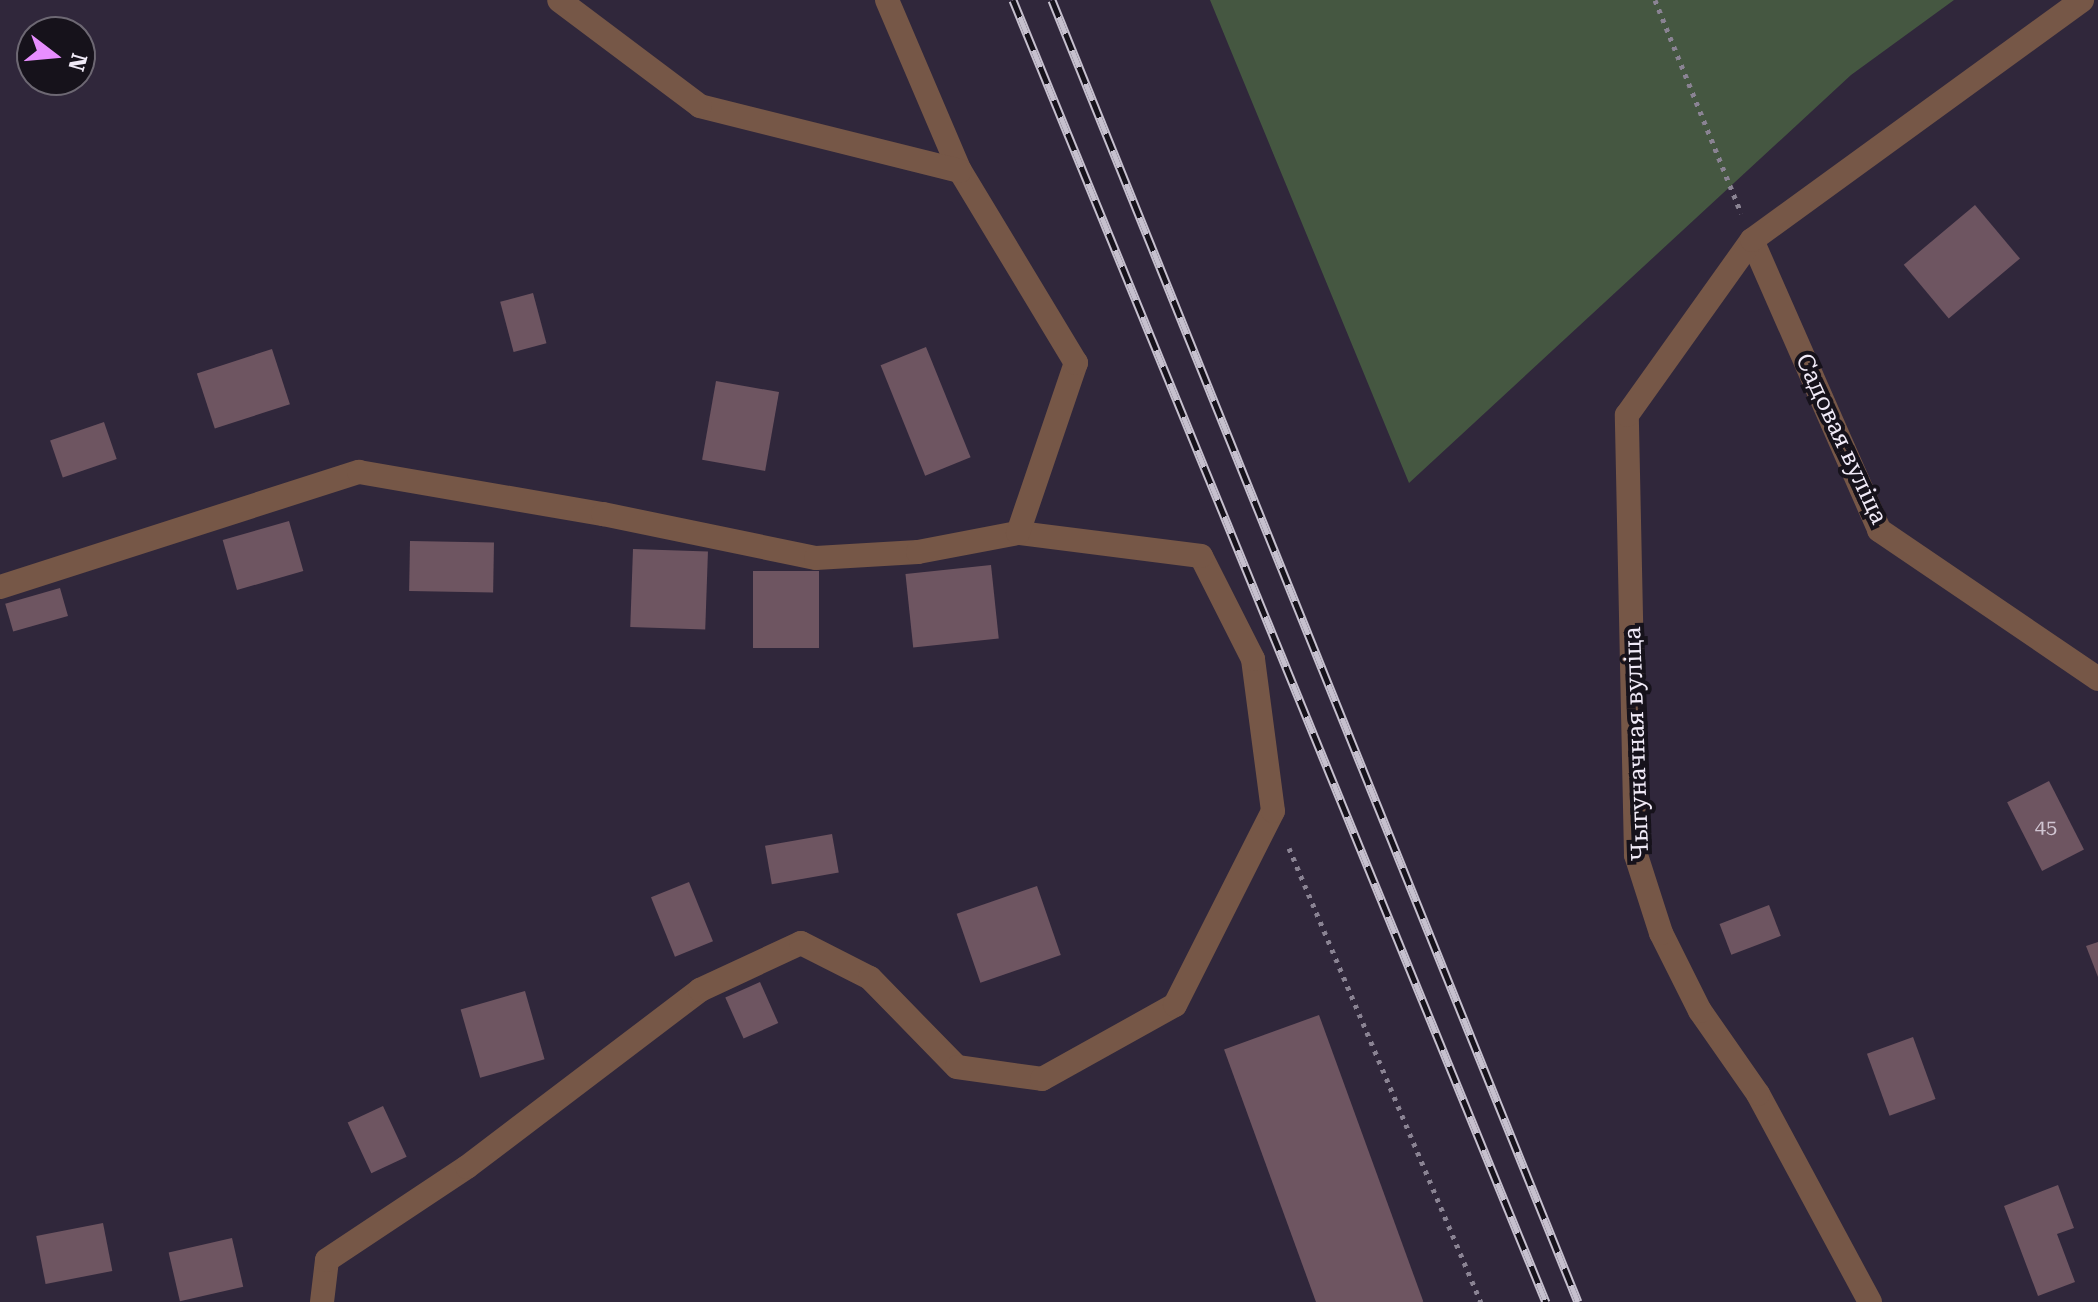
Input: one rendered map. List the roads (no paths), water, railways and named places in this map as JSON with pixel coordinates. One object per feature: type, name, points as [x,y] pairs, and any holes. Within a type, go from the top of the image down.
[{"type":"street","points":[[559,0],[700,106],[960,171]]},
{"type":"street","points":[[887,0],[960,171],[1076,363],[1018,533]]},
{"type":"street","points":[[1752,240],[2082,0]]},
{"type":"street","name":"Чыгуначная вуліца","points":[[1752,240],[1627,415],[1636,855],[1661,933],[1700,1011],[1758,1094],[1870,1302]]},
{"type":"street","name":"Садовая вуліца","points":[[1752,240],[1879,530],[2098,679]]},
{"type":"street","points":[[0,587],[359,472],[603,514],[816,558],[918,552],[1018,533],[1201,556],[1253,659],[1273,811],[1175,1005],[1042,1079],[957,1067],[870,978],[801,943],[700,990],[467,1167],[327,1260],[322,1302]]},
{"type":"railway","points":[[1013,0],[1546,1302]]},
{"type":"railway","points":[[1052,0],[1578,1302]]}]
